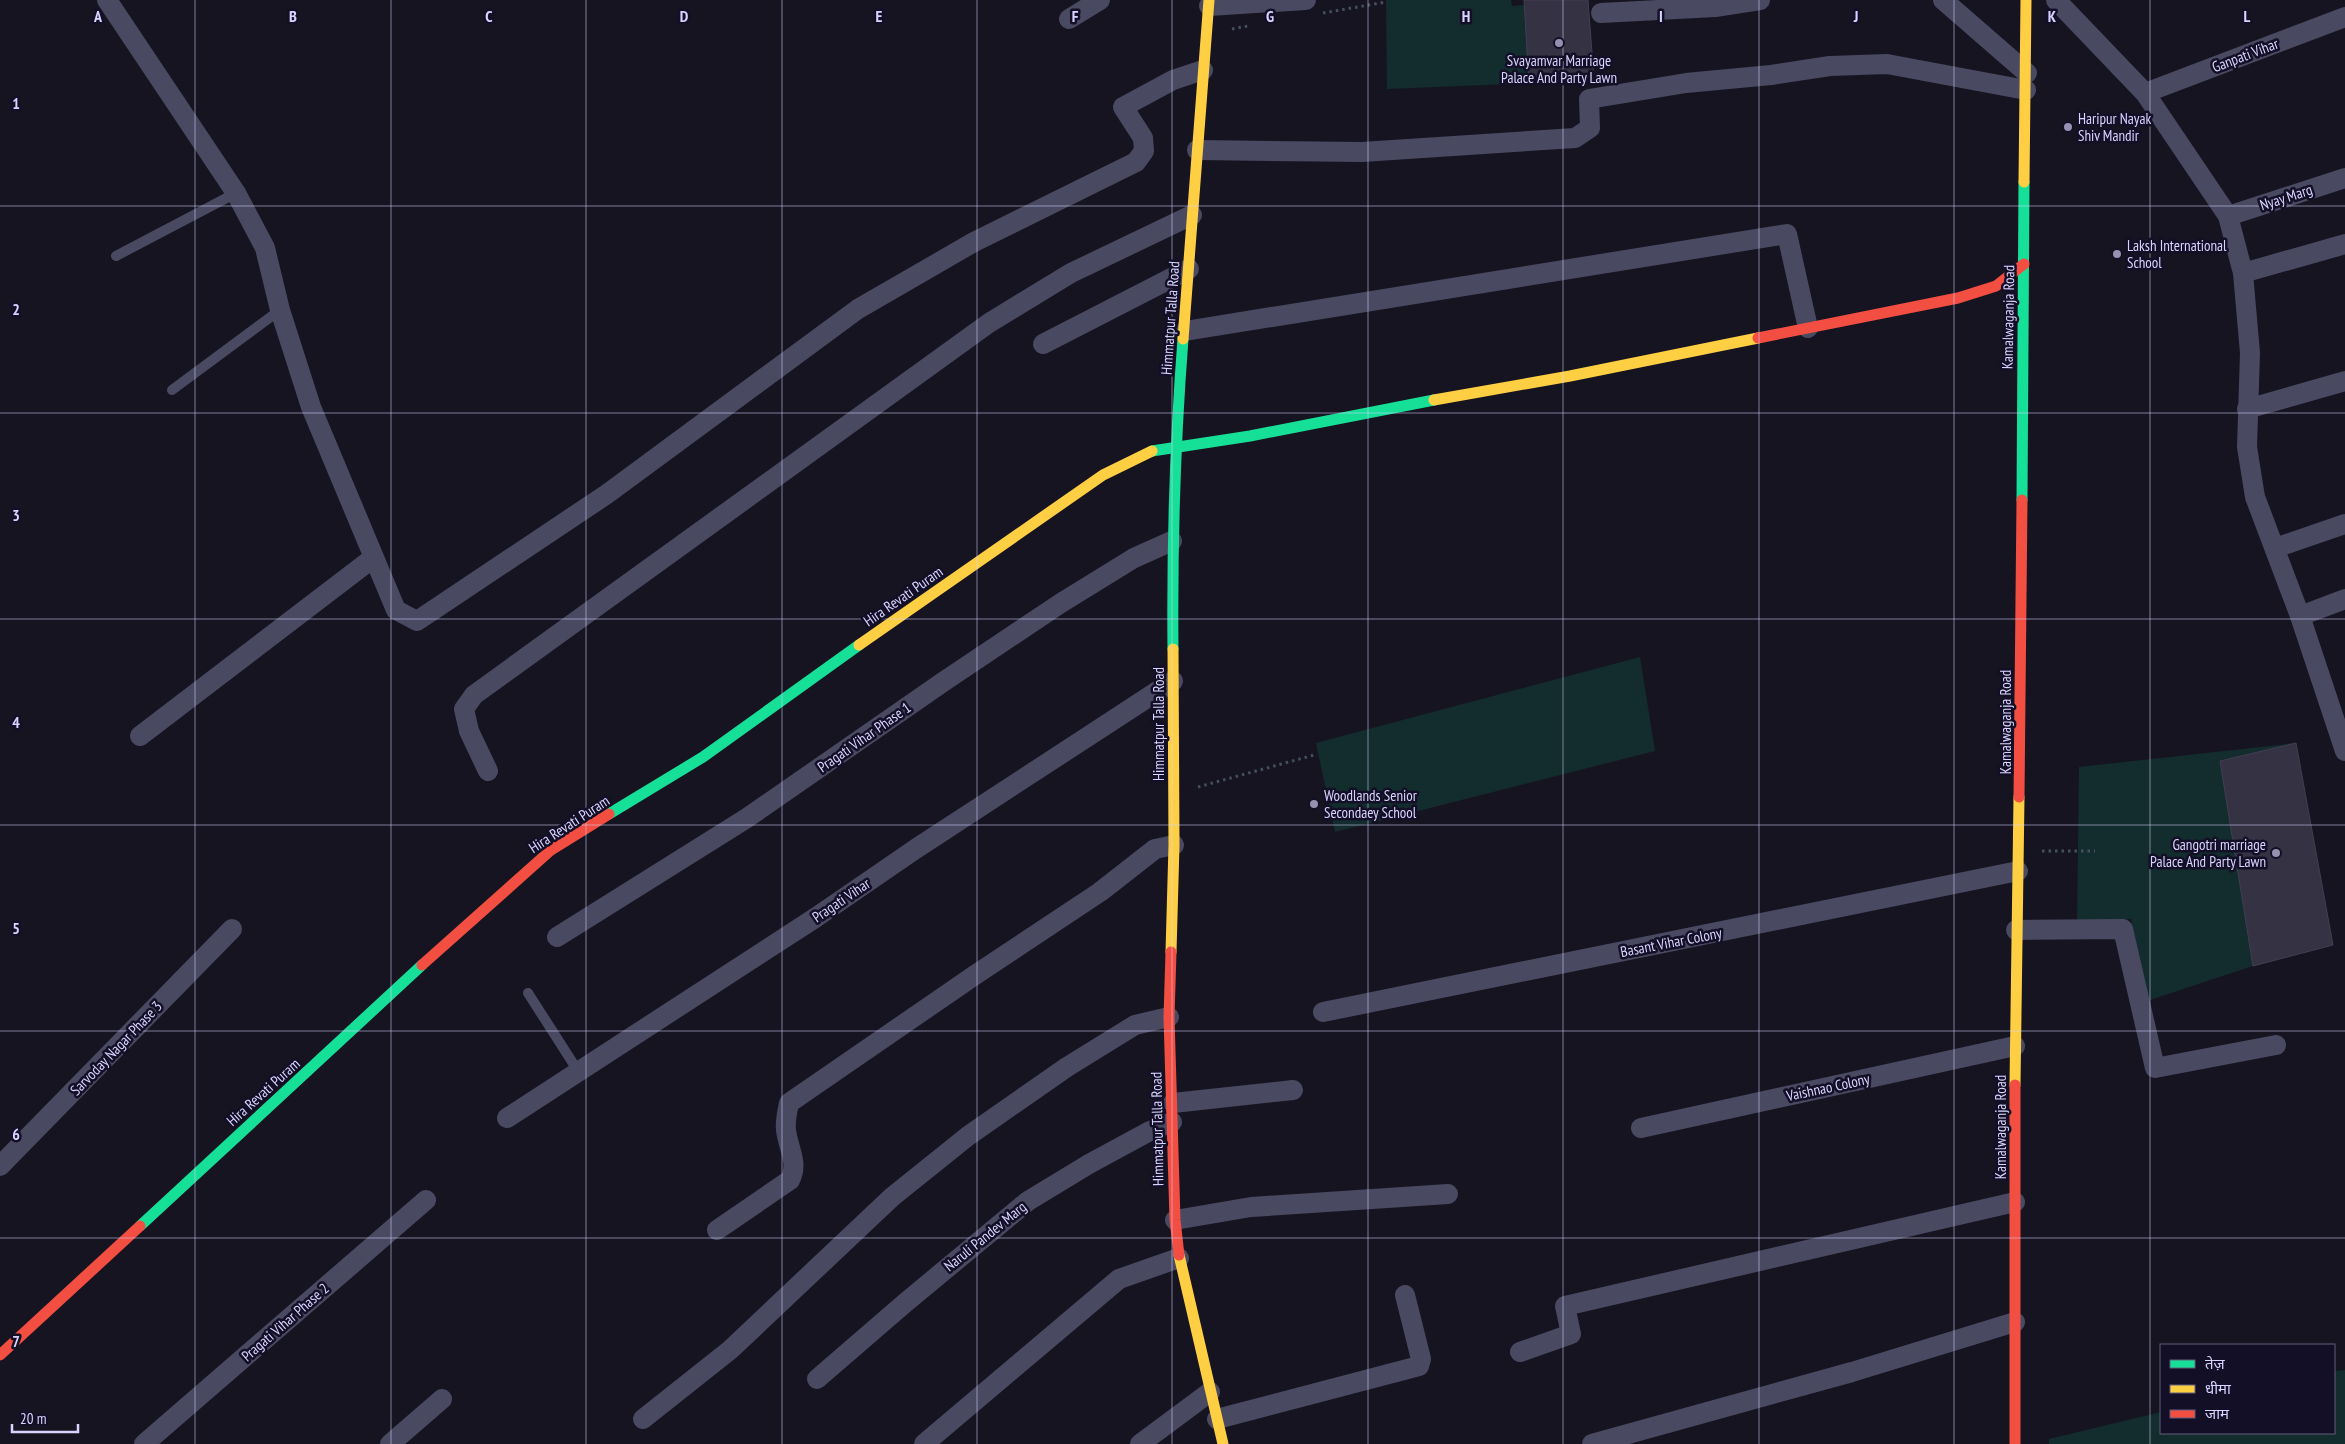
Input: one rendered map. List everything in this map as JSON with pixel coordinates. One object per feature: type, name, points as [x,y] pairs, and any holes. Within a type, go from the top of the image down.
[{"type":"street","points":[[107,0],[236,193],[265,248],[280,310],[311,407],[396,610],[417,621],[607,494],[858,309],[974,242],[1136,162],[1144,150],[1142,138],[1123,107],[1172,80],[1203,70]]},
{"type":"street","points":[[1069,19],[1100,0]]},
{"type":"street","points":[[1209,3],[1306,0]]},
{"type":"street","points":[[1601,13],[1664,5],[1715,7],[1760,0]]},
{"type":"street","points":[[1943,0],[2026,81]]},
{"type":"street","name":"Kamalwaganja Road","points":[[2015,1444],[2015,1046],[2019,851],[2026,0]]},
{"type":"street","points":[[2056,0],[2144,93],[2228,216],[2243,273],[2250,353],[2246,447],[2255,497],[2339,716],[2345,751]]},
{"type":"street","name":"Himmatpur Talla Road","points":[[1209,3],[1175,447],[1172,541],[1174,844],[1169,1018],[1173,1113],[1174,1220],[1179,1258],[1223,1444]]},
{"type":"street","name":"Ganpati Vihar","points":[[2144,93],[2345,17]]},
{"type":"street","points":[[1197,150],[1362,152],[1575,138],[1590,128],[1589,99],[1686,83],[1771,75],[1830,66],[1887,64],[2026,81]]},
{"type":"street","name":"Nyay Marg","points":[[2228,216],[2345,178]]},
{"type":"street","points":[[488,771],[469,731],[464,709],[474,695],[990,323],[1071,273],[1192,215]]},
{"type":"street","points":[[1185,331],[1787,234],[1808,328]]},
{"type":"street","points":[[2243,273],[2345,244]]},
{"type":"street","name":"Hira Revati Puram","points":[[1,1353],[502,892],[551,850],[703,757],[910,608],[1103,475],[1150,451],[1250,436],[1570,376],[1958,298],[1996,286],[2024,264]]},
{"type":"street","points":[[1043,344],[1189,268]]},
{"type":"street","points":[[2247,409],[2345,381]]},
{"type":"street","points":[[2275,548],[2345,524]]},
{"type":"street","name":"Pragati Vihar Phase 1","points":[[557,937],[747,818],[1061,603],[1134,558],[1172,541]]},
{"type":"street","points":[[140,736],[373,558]]},
{"type":"street","points":[[2300,616],[2345,599]]},
{"type":"street","name":"Pragati Vihar","points":[[507,1118],[815,918],[917,848],[1173,681]]},
{"type":"street","points":[[718,1230],[790,1180],[795,1167],[786,1133],[785,1119],[789,1103],[1100,892],[1155,849],[1174,844]]},
{"type":"street","name":"Basant Vihar Colony","points":[[1323,1012],[2018,871]]},
{"type":"street","name":"Sarvoday Nagar Phase 3","points":[[0,1166],[232,929]]},
{"type":"street","points":[[2016,930],[2122,929],[2155,1068],[2276,1045]]},
{"type":"street","points":[[642,1420],[730,1350],[892,1197],[968,1136],[1067,1066],[1135,1025],[1169,1018]]},
{"type":"street","name":"Vaishnao Colony","points":[[1641,1128],[2015,1046]]},
{"type":"street","name":"Naruli Pandev Marg","points":[[817,1379],[904,1302],[1028,1201],[1148,1132],[1173,1113],[1292,1090]]},
{"type":"street","points":[[1174,1220],[1251,1207],[1448,1194]]},
{"type":"street","name":"Pragati Vihar Phase 2","points":[[144,1444],[426,1200]]},
{"type":"street","points":[[1520,1352],[1571,1334],[1565,1306],[2015,1202]]},
{"type":"street","points":[[924,1444],[1119,1279],[1179,1258]]},
{"type":"street","points":[[1217,1419],[1418,1366],[1421,1359],[1406,1295]]},
{"type":"street","points":[[1592,1444],[1852,1372],[2015,1322]]},
{"type":"street","points":[[1140,1444],[1210,1392]]},
{"type":"street","points":[[390,1444],[442,1399]]},
{"type":"lane","points":[[116,256],[236,193]]},
{"type":"lane","points":[[172,390],[280,310]]},
{"type":"lane","points":[[528,993],[578,1071]]},
{"type":"path","points":[[1173,793],[1314,755]]},
{"type":"path","points":[[2019,851],[2095,851]]},
{"type":"green space","points":[[1386,0],[1511,0],[1512,6],[1525,5],[1529,83],[1387,89]]},
{"type":"green space","points":[[1640,657],[1655,751],[1335,832],[1316,743]]},
{"type":"green space","points":[[2296,743],[2220,761],[2253,966],[2147,1001],[2131,919],[2077,921],[2079,767]]},
{"type":"green space","points":[[2345,1370],[2345,1444],[2049,1444],[2049,1439],[2160,1412],[2160,1434],[2335,1434],[2335,1371]]},
{"type":"building","name":"Svayamvar Marriage Palace And Party Lawn","points":[[1524,0],[1588,0],[1594,79],[1529,83]]},
{"type":"building","name":"Gangotri marriage Palace And Party Lawn","points":[[2296,743],[2333,945],[2253,966],[2220,761]]},
{"type":"traffic: fast","points":[[2022,500],[2024,182]]},
{"type":"traffic: fast","points":[[1173,649],[1175,494],[1183,339]]},
{"type":"traffic: fast","points":[[1152,451],[1250,436],[1434,400]]},
{"type":"traffic: fast","points":[[609,814],[703,757],[859,645]]},
{"type":"traffic: fast","points":[[140,1226],[422,965]]},
{"type":"traffic: slow","points":[[1183,339],[1209,0]]},
{"type":"traffic: slow","points":[[2024,182],[2026,0]]},
{"type":"traffic: slow","points":[[1434,400],[1570,376],[1758,338]]},
{"type":"traffic: slow","points":[[859,645],[1103,475],[1152,451]]},
{"type":"traffic: slow","points":[[1171,952],[1174,845],[1173,649]]},
{"type":"traffic: slow","points":[[2015,1085],[2019,797]]},
{"type":"traffic: slow","points":[[1179,1255],[1223,1444]]},
{"type":"traffic: jam","points":[[1758,338],[1958,298],[1996,286],[2024,264]]},
{"type":"traffic: jam","points":[[2019,797],[2022,500]]},
{"type":"traffic: jam","points":[[422,965],[551,850],[609,814]]},
{"type":"traffic: jam","points":[[1171,952],[1169,1017],[1175,1220],[1179,1255]]},
{"type":"traffic: jam","points":[[2015,1085],[2015,1444]]},
{"type":"traffic: jam","points":[[0,1355],[140,1226]]},
{"type":"place","name":"Svayamvar Marriage Palace And Party Lawn","points":[[1559,43]]},
{"type":"place","name":"Haripur Nayak Shiv Mandir","points":[[2068,127]]},
{"type":"place","name":"Laksh International School","points":[[2117,254]]},
{"type":"place","name":"Woodlands Senior Secondaey School","points":[[1314,804]]},
{"type":"place","name":"Gangotri marriage Palace And Party Lawn","points":[[2276,853]]}]
